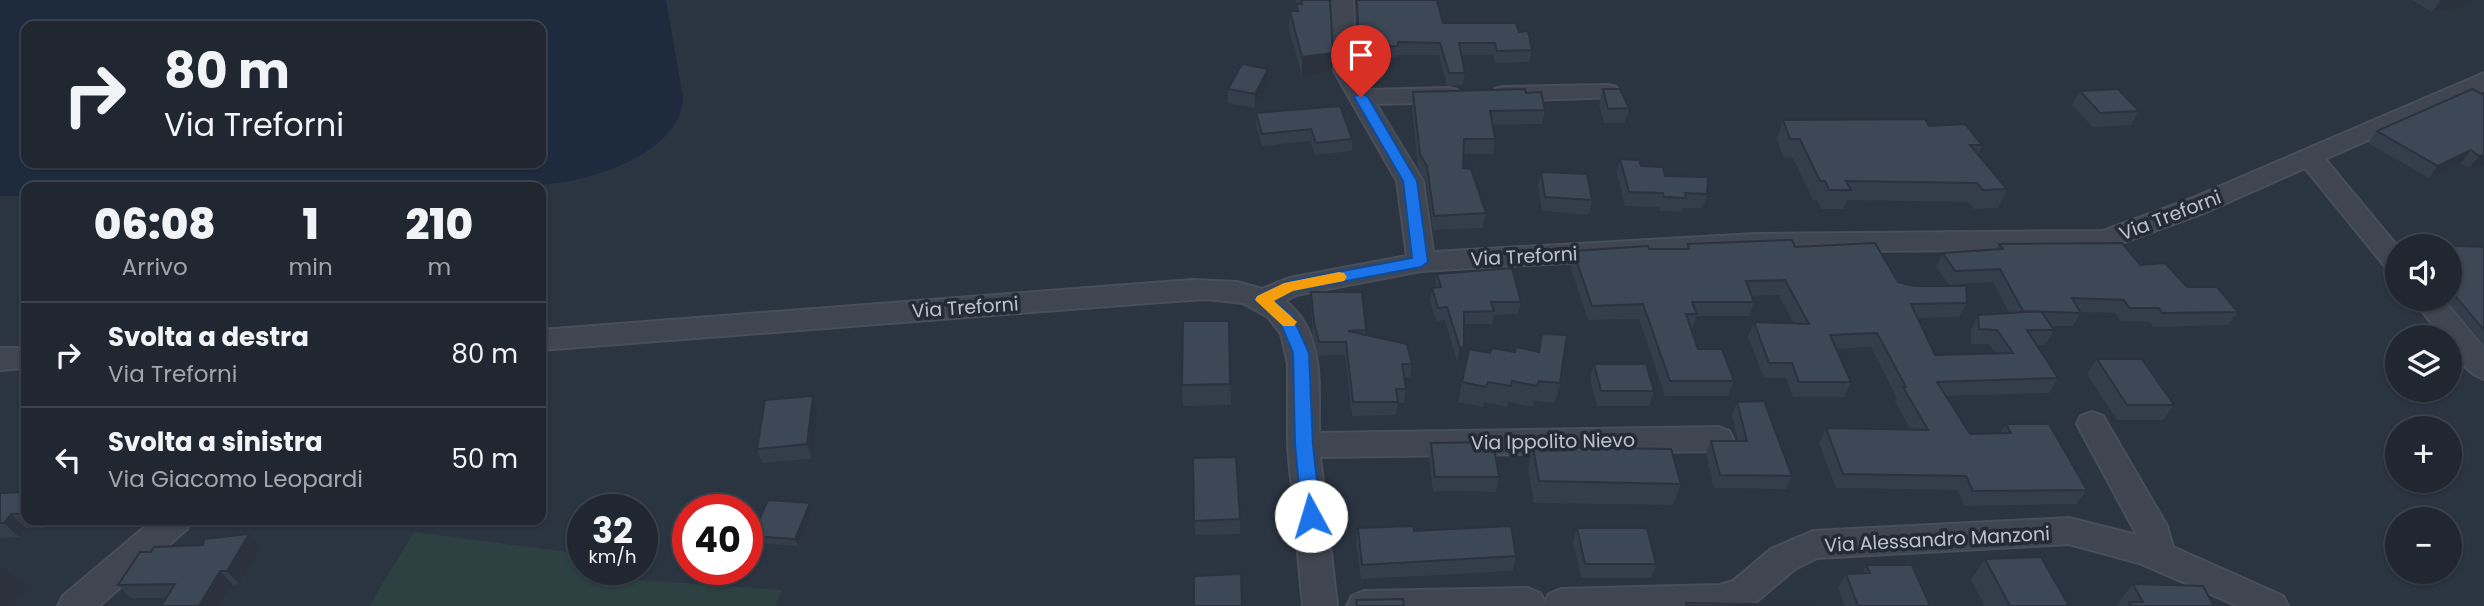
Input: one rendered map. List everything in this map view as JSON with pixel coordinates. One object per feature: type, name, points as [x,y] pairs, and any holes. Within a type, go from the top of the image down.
[{"type":"street","points":[[1342,0],[1345,71],[1410,181],[1421,262]]},
{"type":"street","name":"Via Treforni","points":[[546,340],[1172,291],[1238,290],[1262,300],[1289,287],[1421,262],[1755,243],[2105,240],[2197,206],[2484,80]]},
{"type":"street","points":[[1361,97],[1608,92]]},
{"type":"street","points":[[2310,158],[2385,248]]},
{"type":"street","points":[[1262,300],[1286,319],[1301,353],[1304,445],[1320,606]]},
{"type":"street","points":[[2437,311],[2484,368]]},
{"type":"street","points":[[0,359],[21,358]]},
{"type":"street","points":[[2092,424],[2155,536],[2157,557]]},
{"type":"street","name":"Via Ippolito Nievo","points":[[1304,445],[1718,439]]},
{"type":"street","points":[[75,606],[170,525]]},
{"type":"street","name":"Via Alessandro Manzoni","points":[[1364,606],[1720,600],[1745,590],[1783,559],[1813,545],[2069,531],[2103,537],[2157,557],[2271,606]]},
{"type":"shaded area","points":[[414,532],[567,552],[567,585],[658,585],[658,581],[672,582],[672,585],[782,590],[776,606],[369,606]]},
{"type":"water","points":[[0,0],[666,0],[683,97],[679,116],[669,132],[654,146],[636,158],[596,174],[546,184],[546,182],[21,182],[21,196],[0,196]]},
{"type":"building","points":[[1301,0],[1330,0],[1333,53],[1302,57],[1290,11],[1298,11],[1296,4],[1302,4]]},
{"type":"building","points":[[1357,0],[1437,0],[1443,23],[1516,23],[1519,32],[1528,31],[1532,50],[1497,51],[1495,43],[1459,43],[1465,73],[1449,73],[1440,43],[1398,42],[1398,46],[1359,47]]},
{"type":"building","points":[[1242,64],[1268,69],[1255,94],[1228,89]]},
{"type":"building","points":[[1525,89],[1526,93],[1541,92],[1545,110],[1490,111],[1495,139],[1464,139],[1463,168],[1471,169],[1486,213],[1434,216],[1427,166],[1420,154],[1413,92]]},
{"type":"building","points":[[1603,89],[1620,89],[1629,108],[1608,109]]},
{"type":"building","points":[[2118,89],[2139,111],[2100,113],[2080,91]]},
{"type":"building","points":[[2472,89],[2484,95],[2484,155],[2479,156],[2471,150],[2438,166],[2377,131]]},
{"type":"building","points":[[1340,106],[1352,139],[1316,143],[1311,129],[1262,134],[1256,113]]},
{"type":"building","points":[[1925,119],[1929,126],[1965,124],[1982,145],[1970,145],[2007,189],[1983,190],[1977,183],[1846,181],[1851,190],[1829,190],[1825,181],[1820,181],[1800,139],[1790,139],[1783,120]]},
{"type":"building","points":[[1620,159],[1639,160],[1641,166],[1663,167],[1665,176],[1708,177],[1707,194],[1685,193],[1686,198],[1664,197],[1663,193],[1629,192]]},
{"type":"building","points":[[1541,172],[1587,174],[1592,200],[1545,197]]},
{"type":"building","points":[[1792,240],[1795,247],[1875,243],[1898,282],[1915,286],[1966,286],[1967,303],[1911,304],[1935,355],[2013,353],[1997,330],[1979,329],[1978,315],[2041,311],[2054,330],[2027,330],[2058,378],[1937,382],[1970,434],[2011,433],[2006,424],[2049,424],[2087,490],[1973,491],[1966,476],[1843,474],[1826,428],[1928,430],[1903,387],[1906,387],[1877,333],[1830,335],[1851,382],[1799,382],[1792,363],[1769,363],[1754,322],[1809,324],[1785,280],[1746,281],[1754,302],[1692,302],[1697,314],[1686,314],[1698,349],[1722,349],[1734,381],[1670,381],[1643,304],[1592,306],[1573,251],[1648,246],[1649,249],[1689,249],[1688,244]]},
{"type":"building","points":[[2122,243],[2140,265],[2165,263],[2187,287],[2217,287],[2238,312],[2162,313],[2159,308],[2129,308],[2124,300],[2072,298],[2081,313],[2023,311],[2000,269],[1955,271],[1943,253],[2003,249],[1999,244]]},
{"type":"building","points":[[2462,246],[2484,247],[2484,330],[2462,304]]},
{"type":"building","points":[[1512,268],[1521,302],[1491,302],[1494,311],[1464,312],[1464,347],[1460,348],[1447,307],[1438,308],[1432,288],[1441,287],[1437,274]]},
{"type":"building","points":[[1311,292],[1362,292],[1366,330],[1348,331],[1407,344],[1412,364],[1402,364],[1406,389],[1396,389],[1398,402],[1353,402],[1346,342],[1319,342]]},
{"type":"building","points":[[1183,321],[1229,321],[1230,384],[1182,385]]},
{"type":"building","points":[[1542,334],[1567,335],[1560,383],[1539,381],[1537,386],[1512,381],[1511,386],[1488,382],[1486,387],[1462,382],[1469,349],[1490,353],[1492,348],[1515,352],[1516,347],[1539,352]]},
{"type":"building","points":[[2097,359],[2142,359],[2174,405],[2127,405]]},
{"type":"building","points":[[1594,364],[1646,364],[1654,391],[1601,391]]},
{"type":"building","points":[[813,396],[807,444],[757,449],[765,400]]},
{"type":"building","points":[[1764,401],[1792,476],[1720,475],[1711,441],[1747,441],[1737,402]]},
{"type":"building","points":[[1493,442],[1499,477],[1435,477],[1431,443]]},
{"type":"building","points":[[1533,447],[1671,449],[1681,484],[1539,481]]},
{"type":"building","points":[[1236,457],[1240,519],[1194,521],[1193,458]]},
{"type":"building","points":[[21,492],[21,513],[11,514],[4,523],[0,523],[0,493]]},
{"type":"building","points":[[768,500],[810,503],[795,539],[763,537],[763,511]]},
{"type":"building","points":[[1413,526],[1414,531],[1511,526],[1516,556],[1362,565],[1358,528]]},
{"type":"building","points":[[1577,528],[1647,528],[1656,564],[1585,564]]},
{"type":"building","points":[[249,534],[227,571],[220,571],[199,606],[161,606],[175,584],[118,585],[140,552],[151,552],[154,547],[203,545],[204,539]]},
{"type":"building","points":[[2041,557],[2069,606],[2010,606],[1985,559]]},
{"type":"building","points":[[1866,565],[1912,565],[1930,606],[1858,606],[1846,574],[1870,573]]},
{"type":"building","points":[[1241,574],[1242,606],[1194,606],[1194,576]]},
{"type":"building","points":[[2133,584],[2203,586],[2214,606],[2131,606],[2129,602],[2143,602]]},
{"type":"building","points":[[1403,599],[1404,606],[1357,606],[1356,600]]},
{"type":"building","points":[[1686,603],[1813,605],[1813,606],[1686,606]]},
{"type":"slow traffic","points":[[1288,322],[1278,310],[1262,300],[1289,287],[1339,277]]},
{"type":"route","points":[[1311,516],[1304,445],[1301,353],[1293,329],[1286,319],[1262,300],[1289,287],[1421,262],[1410,181],[1361,97]]}]
